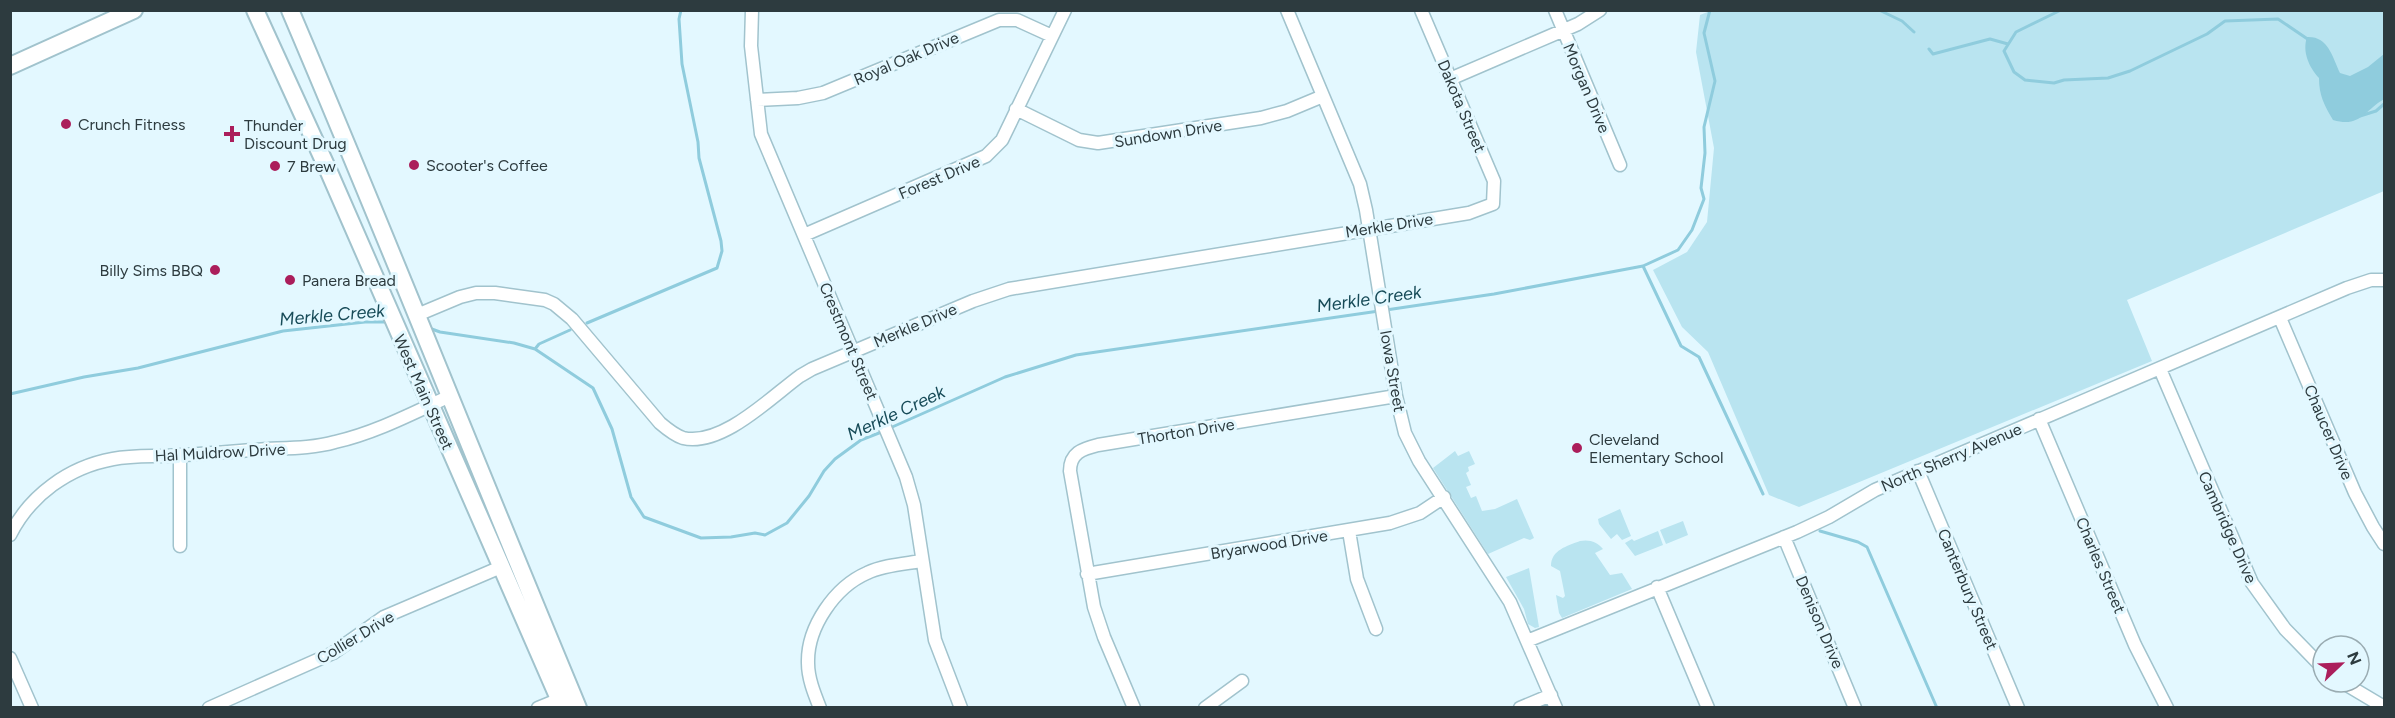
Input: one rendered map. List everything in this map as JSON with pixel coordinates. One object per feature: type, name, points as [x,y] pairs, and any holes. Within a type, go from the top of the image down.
[{"type":"main road","points":[[10,66],[134,10]]},
{"type":"main road","name":"West Main Street","points":[[255,10],[329,172],[429,405],[562,703]]},
{"type":"main road","name":"West Main Street","points":[[290,10],[377,213],[429,348],[578,708]]},
{"type":"street","name":"Crestmont Street","points":[[752,10],[750,31],[761,134],[906,477],[914,505],[938,650],[961,708]]},
{"type":"street","name":"Forest Drive","points":[[804,235],[986,156],[1002,140],[1065,10]]},
{"type":"street","name":"Iowa Street","points":[[1287,10],[1360,184],[1396,396],[1410,445],[1503,590],[1556,708]]},
{"type":"street","name":"Dakota Street","points":[[1421,10],[1494,181],[1493,204]]},
{"type":"street","name":"Morgan Drive","points":[[1555,10],[1620,165]]},
{"type":"street","points":[[1450,79],[1563,30],[1600,10]]},
{"type":"street","name":"Royal Oak Drive","points":[[757,100],[798,98],[823,93],[999,20],[1017,20],[1052,36]]},
{"type":"street","name":"Sundown Drive","points":[[1016,109],[1079,140],[1098,143],[1123,141],[1261,118],[1287,111],[1323,96]]},
{"type":"street","name":"Merkle Drive","points":[[417,317],[452,300],[476,293],[495,293],[544,300],[554,304],[572,319],[660,423],[675,435],[694,439],[708,437],[729,428],[800,376],[956,308],[1009,288],[1469,213],[1493,204]]},
{"type":"street","name":"North Sherry Avenue","points":[[1527,641],[1784,537],[1828,517],[1875,490],[2347,288],[2382,279]]},
{"type":"street","name":"Chaucer Drive","points":[[2280,318],[2355,493],[2385,544]]},
{"type":"street","name":"Cambridge Drive","points":[[2160,369],[2252,583],[2285,629],[2311,656]]},
{"type":"street","name":"Hal Muldrow Drive","points":[[10,535],[16,523],[39,496],[73,472],[113,459],[180,456],[335,442],[396,420],[450,396]]},
{"type":"street","name":"Thorton Drive","points":[[1088,574],[1070,471],[1072,461],[1081,450],[1098,445],[1396,396]]},
{"type":"street","name":"Charles Street","points":[[2039,419],[2135,645],[2167,708]]},
{"type":"street","points":[[180,456],[180,546]]},
{"type":"street","name":"Canterbury Street","points":[[1918,471],[2018,708]]},
{"type":"street","name":"Bryarwood Drive","points":[[1088,574],[1349,531],[1406,519],[1444,497]]},
{"type":"street","points":[[1349,531],[1357,579],[1376,630]]},
{"type":"street","name":"Denison Drive","points":[[1784,537],[1855,708]]},
{"type":"street","points":[[820,708],[811,682],[808,659],[816,628],[828,606],[845,587],[866,573],[884,567],[922,561]]},
{"type":"street","name":"Collier Drive","points":[[209,708],[333,653],[384,617],[501,567]]},
{"type":"street","points":[[1088,574],[1094,607],[1104,637],[1134,708]]},
{"type":"street","points":[[1657,587],[1708,708]]},
{"type":"street","points":[[10,658],[32,708]]},
{"type":"street","points":[[1205,708],[1242,681]]},
{"type":"street","points":[[2363,694],[2385,707]]},
{"type":"street","points":[[1520,708],[1551,695]]},
{"type":"street","points":[[538,708],[562,703]]},
{"type":"shaded area","points":[[1710,11],[2384,11],[2384,191],[2127,300],[2152,361],[1799,507],[1769,495],[1708,352],[1682,327],[1653,270],[1687,252],[1707,222],[1714,148],[1696,52],[1700,15]]},
{"type":"shaded area","points":[[2307,37],[2325,43],[2340,73],[2350,76],[2368,67],[2384,54],[2384,99],[2356,120],[2342,122],[2333,120],[2323,100],[2319,78],[2307,59],[2305,48]]},
{"type":"shaded area","points":[[1455,451],[1458,456],[1469,451],[1475,464],[1468,467],[1469,471],[1466,473],[1471,485],[1466,487],[1471,498],[1476,496],[1482,511],[1495,509],[1517,499],[1534,538],[1530,540],[1524,538],[1488,554],[1433,468]]},
{"type":"shaded area","points":[[1620,509],[1631,536],[1622,540],[1617,534],[1611,539],[1599,524],[1598,519]]},
{"type":"shaded area","points":[[1683,521],[1688,535],[1666,544],[1660,530]]},
{"type":"shaded area","points":[[1658,531],[1663,545],[1635,556],[1625,543],[1632,539],[1634,541]]},
{"type":"shaded area","points":[[1587,540],[1599,545],[1603,549],[1595,553],[1610,575],[1622,573],[1632,589],[1562,618],[1556,595],[1563,598],[1565,596],[1560,571],[1551,566],[1552,561],[1561,549]]},
{"type":"shaded area","points":[[1529,568],[1539,627],[1535,628],[1528,624],[1524,609],[1506,577]]},
{"type":"waterway","points":[[587,323],[717,268],[722,251],[721,241],[699,158],[698,142],[682,64],[679,19],[681,10]]},
{"type":"waterway","name":"Merkle Creek","points":[[1386,310],[1494,294],[1643,266],[1678,250],[1692,230],[1704,199],[1701,188],[1705,153],[1704,127],[1715,81],[1704,33],[1710,10]]},
{"type":"waterway","name":"Merkle Creek","points":[[1879,10],[1902,21],[1914,32]]},
{"type":"waterway","name":"Merkle Creek","points":[[2061,10],[2016,32],[2004,51],[2014,72],[2025,80],[2054,83],[2064,80],[2108,78],[2130,71],[2207,34],[2225,21],[2278,19],[2309,40]]},
{"type":"waterway","name":"Merkle Creek","points":[[1929,49],[1933,54],[1990,39],[2008,44]]},
{"type":"waterway","name":"Merkle Creek","points":[[2360,116],[2376,111],[2384,104]]},
{"type":"waterway","points":[[1643,266],[1681,346],[1699,357],[1763,494]]},
{"type":"waterway","name":"Merkle Creek","points":[[890,428],[1005,377],[1076,355],[1379,311]]},
{"type":"waterway","name":"Merkle Creek","points":[[10,394],[84,377],[138,368],[283,331],[365,322],[387,322]]},
{"type":"waterway","name":"Merkle Creek","points":[[429,328],[440,332],[514,343],[535,349],[593,388],[612,429],[631,497],[644,517],[701,538],[755,533],[765,535],[787,523],[835,459],[861,440],[884,431]]},
{"type":"waterway","points":[[535,349],[539,344],[570,330]]},
{"type":"waterway","points":[[1820,531],[1858,542],[1867,547],[1937,708]]},
{"type":"place","name":"Crunch Fitness","points":[[66,124]]},
{"type":"place","name":"Thunder Discount Drug","points":[[232,134]]},
{"type":"place","name":"Scooter's Coffee","points":[[414,165]]},
{"type":"place","name":"7 Brew","points":[[275,166]]},
{"type":"place","name":"Billy Sims BBQ","points":[[215,270]]},
{"type":"place","name":"Panera Bread","points":[[290,280]]},
{"type":"place","name":"Cleveland Elementary School","points":[[1577,448]]}]
